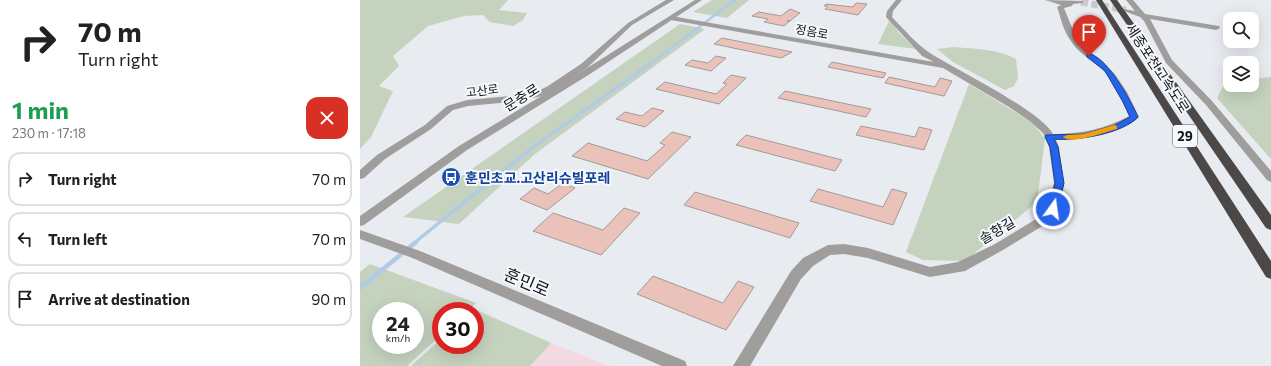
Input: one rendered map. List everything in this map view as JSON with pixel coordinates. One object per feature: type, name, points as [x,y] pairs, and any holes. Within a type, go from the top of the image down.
[{"type":"highway","name":"세종포천고속도로","points":[[1099,0],[1271,273]]},
{"type":"highway","name":"세종포천고속도로","points":[[1113,0],[1271,225]]},
{"type":"street","name":"고산로","points":[[360,176],[381,157],[428,127],[450,108],[467,103],[522,98],[539,94],[551,88],[584,66],[630,24],[671,0]]},
{"type":"street","name":"문충로","points":[[360,222],[463,148],[699,0]]},
{"type":"street","name":"솔향길","points":[[741,366],[796,275],[808,262],[828,250],[844,249],[868,253],[930,272],[960,267],[1000,248],[1045,219],[1053,209],[1059,183],[1054,147],[1046,132],[1029,116],[925,54],[889,17],[890,11],[899,0]]},
{"type":"street","points":[[1048,0],[1058,3],[1081,2]]},
{"type":"street","points":[[1128,0],[1138,8],[1141,15],[1147,20],[1169,61],[1209,103],[1271,178]]},
{"type":"street","points":[[1049,137],[1065,138],[1084,136],[1118,126],[1134,117],[1127,102],[1107,70],[1074,41],[1066,26],[1064,16],[1060,8],[1070,5],[1064,2]]},
{"type":"street","points":[[1126,10],[1141,15],[1216,28]]},
{"type":"street","name":"정음로","points":[[671,18],[713,24],[948,68]]},
{"type":"street","name":"훈민로","points":[[360,234],[415,254],[679,366]]},
{"type":"shaded area","points":[[484,313],[551,343],[610,366],[411,366],[432,347],[432,354],[484,354]]},
{"type":"green space","points":[[360,0],[508,0],[499,10],[527,13],[523,20],[513,26],[490,22],[483,15],[464,16],[428,26],[393,56],[399,66],[379,86],[393,91],[371,137],[360,149]]},
{"type":"green space","points":[[712,0],[749,0],[727,18],[693,12]]},
{"type":"green space","points":[[890,19],[899,33],[916,49],[878,44]]},
{"type":"green space","points":[[680,24],[705,29],[535,154],[459,224],[403,217]]},
{"type":"green space","points":[[954,47],[994,51],[1016,59],[1018,78],[1014,86],[1005,90],[953,62],[937,49]]},
{"type":"green space","points":[[1271,77],[1271,159],[1217,98],[1223,87],[1223,92],[1259,92],[1259,78]]},
{"type":"green space","points":[[969,84],[1033,123],[1045,139],[1037,202],[965,261],[923,260],[906,252]]},
{"type":"green space","points":[[370,264],[473,302],[432,302],[432,343],[424,350],[424,302],[372,302],[372,354],[420,354],[407,366],[360,366],[360,272]]},
{"type":"green space","points":[[484,313],[551,343],[530,366],[411,366],[432,347],[432,354],[484,354]]},
{"type":"building","points":[[856,3],[867,4],[858,15],[825,9],[828,6],[824,6],[826,4],[853,7]]},
{"type":"building","points":[[790,9],[800,13],[784,26],[764,22],[768,19],[752,16],[759,12],[781,16]]},
{"type":"building","points":[[722,38],[792,52],[781,58],[714,44]]},
{"type":"building","points":[[716,56],[726,58],[711,71],[685,65],[692,60],[708,63]]},
{"type":"building","points":[[832,62],[886,73],[883,78],[828,67]]},
{"type":"building","points":[[731,75],[746,78],[719,104],[656,89],[665,82],[716,94],[727,84],[723,83]]},
{"type":"building","points":[[889,77],[935,87],[940,78],[952,81],[944,96],[885,83]]},
{"type":"building","points":[[785,91],[871,109],[866,117],[778,98]]},
{"type":"building","points":[[652,108],[664,111],[645,127],[616,119],[625,112],[642,116]]},
{"type":"building","points":[[861,126],[915,137],[919,127],[932,130],[924,150],[856,135]]},
{"type":"building","points":[[672,132],[691,137],[648,179],[572,156],[588,143],[647,161],[665,145],[660,143]]},
{"type":"building","points":[[746,135],[842,160],[835,171],[736,145]]},
{"type":"building","points":[[563,183],[575,188],[547,210],[520,199],[534,188],[548,194]]},
{"type":"building","points":[[818,189],[883,207],[892,189],[907,193],[893,225],[810,201]]},
{"type":"building","points":[[695,192],[799,223],[790,238],[684,205]]},
{"type":"building","points":[[624,208],[640,213],[601,255],[533,231],[553,213],[603,230]]},
{"type":"building","points":[[653,276],[723,303],[738,281],[754,287],[726,330],[637,294]]},
{"type":"waterway","points":[[650,64],[735,0]]},
{"type":"waterway","points":[[539,143],[651,63]]},
{"type":"waterway","points":[[414,243],[540,142]]},
{"type":"waterway","points":[[360,288],[416,242]]},
{"type":"tunnel","points":[[1081,2],[1126,10]]},
{"type":"slow traffic","points":[[1067,137],[1084,136],[1114,127]]},
{"type":"place","name":"훈민초교.고산리슈빌포레","points":[[451,177]]},
{"type":"route","points":[[1053,209],[1058,194],[1059,183],[1054,147],[1049,137],[1065,138],[1084,136],[1118,126],[1134,117],[1127,102],[1107,70],[1089,56]]}]
